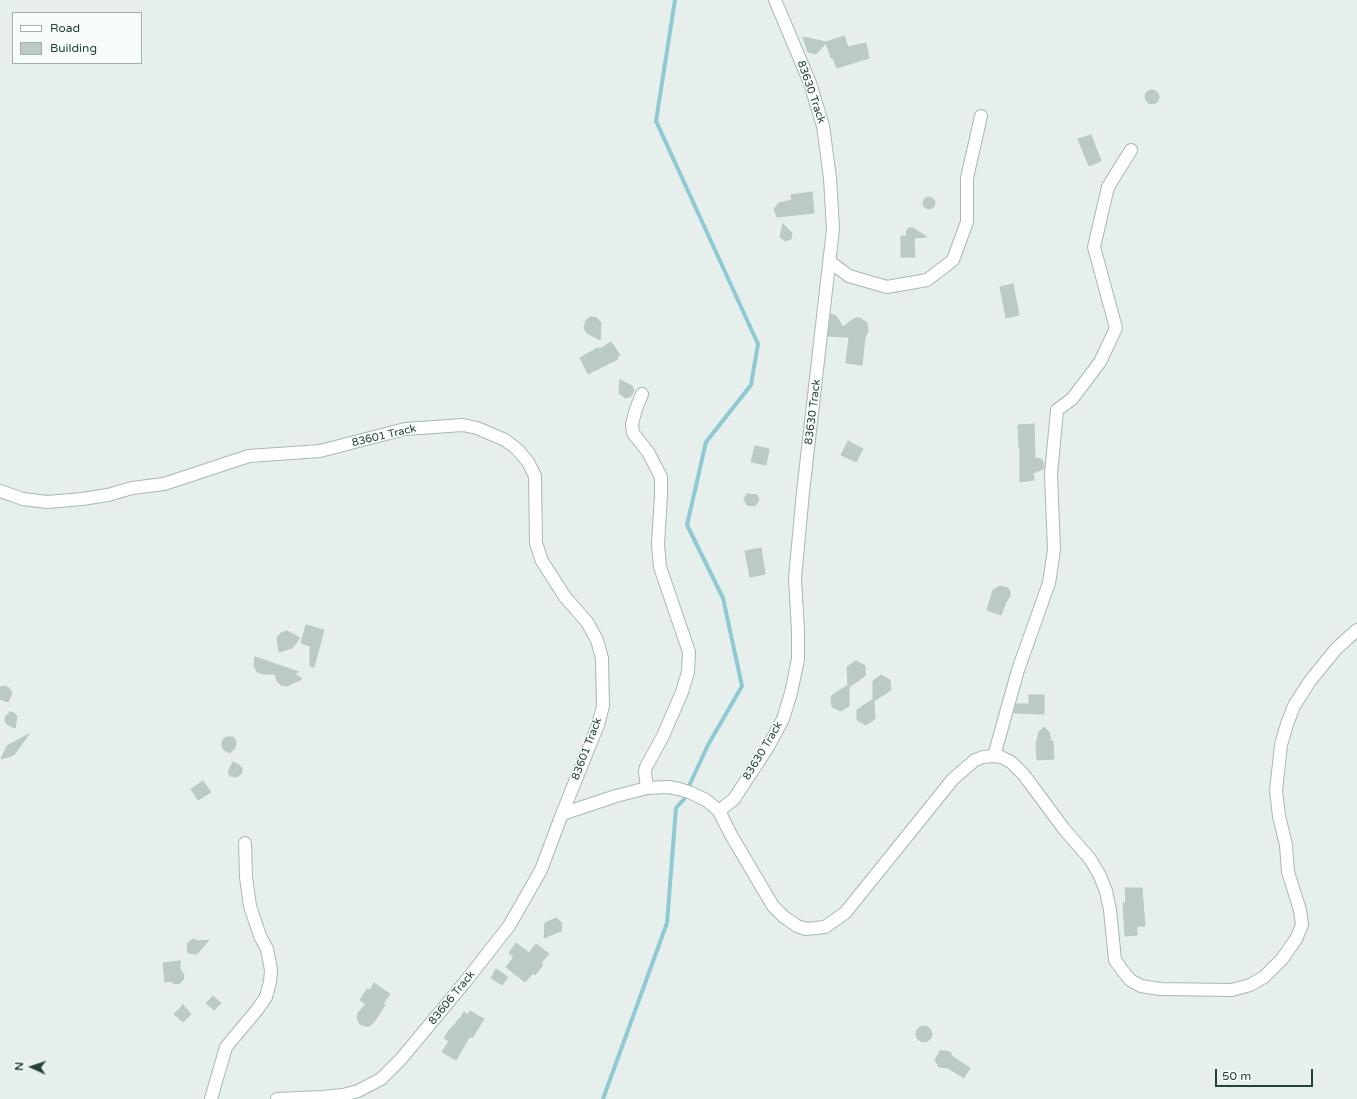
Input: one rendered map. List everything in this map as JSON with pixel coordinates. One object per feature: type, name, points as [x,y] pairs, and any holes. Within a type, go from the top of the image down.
[{"type":"street","name":"83630 Track","points":[[719,811],[734,799],[768,747],[783,719],[792,686],[798,652],[795,578],[803,492],[833,229],[830,178],[823,126],[810,83],[775,0]]},
{"type":"street","points":[[830,262],[849,276],[887,287],[927,280],[953,260],[967,222],[967,178],[981,116]]},
{"type":"street","points":[[994,756],[1018,670],[1049,583],[1054,550],[1051,474],[1057,410],[1072,398],[1100,362],[1116,328],[1094,247],[1108,187],[1131,150]]},
{"type":"street","points":[[642,394],[636,408],[632,424],[633,433],[648,452],[661,477],[658,544],[660,567],[689,652],[688,672],[682,692],[663,736],[646,767],[645,772],[647,788]]},
{"type":"street","name":"83601 Track","points":[[0,491],[23,499],[47,502],[82,499],[108,495],[132,488],[164,484],[249,456],[320,451],[405,429],[463,425],[477,428],[505,440],[517,449],[528,462],[535,476],[536,543],[542,561],[565,597],[587,622],[597,640],[602,658],[604,706],[598,725],[562,814]]},
{"type":"street","points":[[562,814],[616,796],[647,788],[668,787],[689,792],[706,800],[719,811],[773,906],[784,917],[797,926],[806,929],[826,927],[845,913],[856,901],[897,847],[953,779],[975,760],[983,757],[1001,757],[1012,762],[1024,775],[1064,829],[1090,859],[1096,869],[1106,891],[1110,910],[1115,960],[1130,980],[1141,986],[1160,989],[1232,990],[1250,985],[1264,977],[1282,960],[1296,939],[1302,925],[1300,910],[1288,872],[1286,845],[1279,816],[1276,791],[1281,745],[1294,706],[1310,681],[1336,650],[1357,630]]},
{"type":"street","name":"83606 Track","points":[[277,1099],[343,1095],[358,1091],[381,1079],[401,1060],[509,926],[541,870],[562,814]]},
{"type":"street","points":[[211,1099],[226,1047],[266,997],[270,982],[271,970],[267,949],[250,906],[246,877],[245,843]]},
{"type":"building","points":[[844,36],[848,47],[866,43],[869,58],[837,68],[833,58],[831,58],[826,43],[816,54],[808,52],[803,37],[826,42]]},
{"type":"building","points":[[1149,90],[1155,90],[1159,94],[1159,100],[1155,104],[1149,104],[1145,100],[1145,94]]},
{"type":"building","points":[[1091,135],[1101,161],[1089,166],[1078,139]]},
{"type":"building","points":[[812,192],[814,213],[777,217],[774,209],[779,203],[792,200],[791,195]]},
{"type":"building","points":[[927,197],[931,197],[935,203],[931,209],[927,209],[923,205],[923,201]]},
{"type":"building","points":[[783,224],[792,233],[791,239],[785,241],[780,237]]},
{"type":"building","points":[[909,228],[913,228],[927,237],[914,238],[915,257],[901,257],[901,236],[906,236]]},
{"type":"building","points":[[1013,284],[1019,315],[1006,318],[1000,287]]},
{"type":"building","points":[[831,314],[836,316],[843,327],[856,318],[860,318],[867,323],[868,332],[865,337],[862,365],[846,363],[849,337],[828,336]]},
{"type":"building","points":[[591,317],[597,318],[601,323],[600,340],[587,333],[584,328],[586,320]]},
{"type":"building","points":[[611,342],[620,355],[617,358],[618,359],[588,374],[580,358]]},
{"type":"building","points":[[620,380],[632,386],[634,391],[630,397],[625,398],[619,393]]},
{"type":"building","points":[[1034,424],[1035,458],[1043,461],[1044,468],[1033,473],[1034,480],[1020,482],[1018,425]]},
{"type":"building","points":[[848,441],[863,449],[856,462],[841,455]]},
{"type":"building","points":[[755,446],[769,449],[766,465],[751,462]]},
{"type":"building","points":[[747,494],[757,495],[759,500],[755,506],[747,505],[744,499]]},
{"type":"building","points":[[761,548],[765,574],[750,577],[745,551]]},
{"type":"building","points":[[1000,586],[1008,588],[1010,592],[1010,596],[1001,615],[987,610],[993,590]]},
{"type":"building","points":[[306,625],[324,630],[314,667],[310,666],[310,646],[301,643]]},
{"type":"building","points":[[287,631],[300,638],[292,648],[279,652],[277,638],[281,633]]},
{"type":"building","points":[[255,657],[299,672],[294,673],[302,679],[287,686],[281,685],[277,681],[275,674],[263,674],[257,672],[254,665]]},
{"type":"building","points":[[856,661],[865,666],[865,676],[849,687],[849,706],[841,711],[832,707],[831,696],[848,685],[847,667]]},
{"type":"building","points":[[881,675],[890,680],[891,690],[874,701],[875,719],[866,725],[857,720],[857,710],[873,699],[873,681]]},
{"type":"building","points":[[5,686],[12,692],[8,702],[0,699],[0,687]]},
{"type":"building","points":[[1029,695],[1044,695],[1044,714],[1014,713],[1016,704],[1029,704]]},
{"type":"building","points":[[10,712],[17,716],[15,728],[8,725],[5,721],[5,717]]},
{"type":"building","points":[[1044,727],[1049,732],[1051,741],[1053,741],[1054,759],[1037,760],[1036,744],[1039,732]]},
{"type":"building","points":[[29,734],[14,755],[1,759],[7,746]]},
{"type":"building","points":[[226,737],[233,737],[236,741],[235,748],[230,753],[224,750],[222,745],[222,741]]},
{"type":"building","points":[[233,762],[242,768],[242,773],[237,777],[230,776],[228,772]]},
{"type":"building","points":[[203,781],[211,792],[198,800],[191,789]]},
{"type":"building","points":[[1125,888],[1142,888],[1145,926],[1137,926],[1137,935],[1125,936],[1123,903],[1126,903]]},
{"type":"building","points":[[556,918],[562,923],[561,931],[544,938],[545,923]]},
{"type":"building","points":[[194,939],[198,941],[209,940],[197,954],[188,953],[187,944]]},
{"type":"building","points":[[516,943],[529,953],[536,944],[549,954],[541,963],[543,965],[535,975],[533,973],[525,982],[506,967],[514,957],[509,953]]},
{"type":"building","points":[[180,961],[180,969],[184,975],[183,980],[180,983],[175,984],[170,981],[165,982],[163,963]]},
{"type":"building","points":[[496,969],[508,977],[502,985],[491,978]]},
{"type":"building","points":[[374,983],[390,994],[374,1022],[370,1026],[365,1026],[360,1024],[357,1018],[358,1013],[366,1004],[360,1000],[367,989],[370,990]]},
{"type":"building","points":[[213,996],[221,1003],[214,1010],[206,1003]]},
{"type":"building","points":[[183,1005],[191,1014],[183,1022],[174,1014]]},
{"type":"building","points":[[470,1011],[484,1019],[472,1038],[470,1036],[456,1060],[442,1052],[449,1041],[444,1038],[464,1012],[468,1015]]},
{"type":"building","points":[[924,1026],[930,1028],[932,1034],[930,1040],[924,1042],[918,1040],[916,1034],[918,1028]]},
{"type":"building","points":[[940,1051],[950,1052],[953,1057],[970,1068],[964,1078],[948,1068],[939,1067],[935,1060]]},
{"type":"waterway","points":[[675,0],[656,121],[758,344],[751,385],[706,442],[687,525],[723,598],[742,686],[708,745],[688,788]]},
{"type":"waterway","points":[[603,1099],[667,923],[676,808],[685,798]]}]
